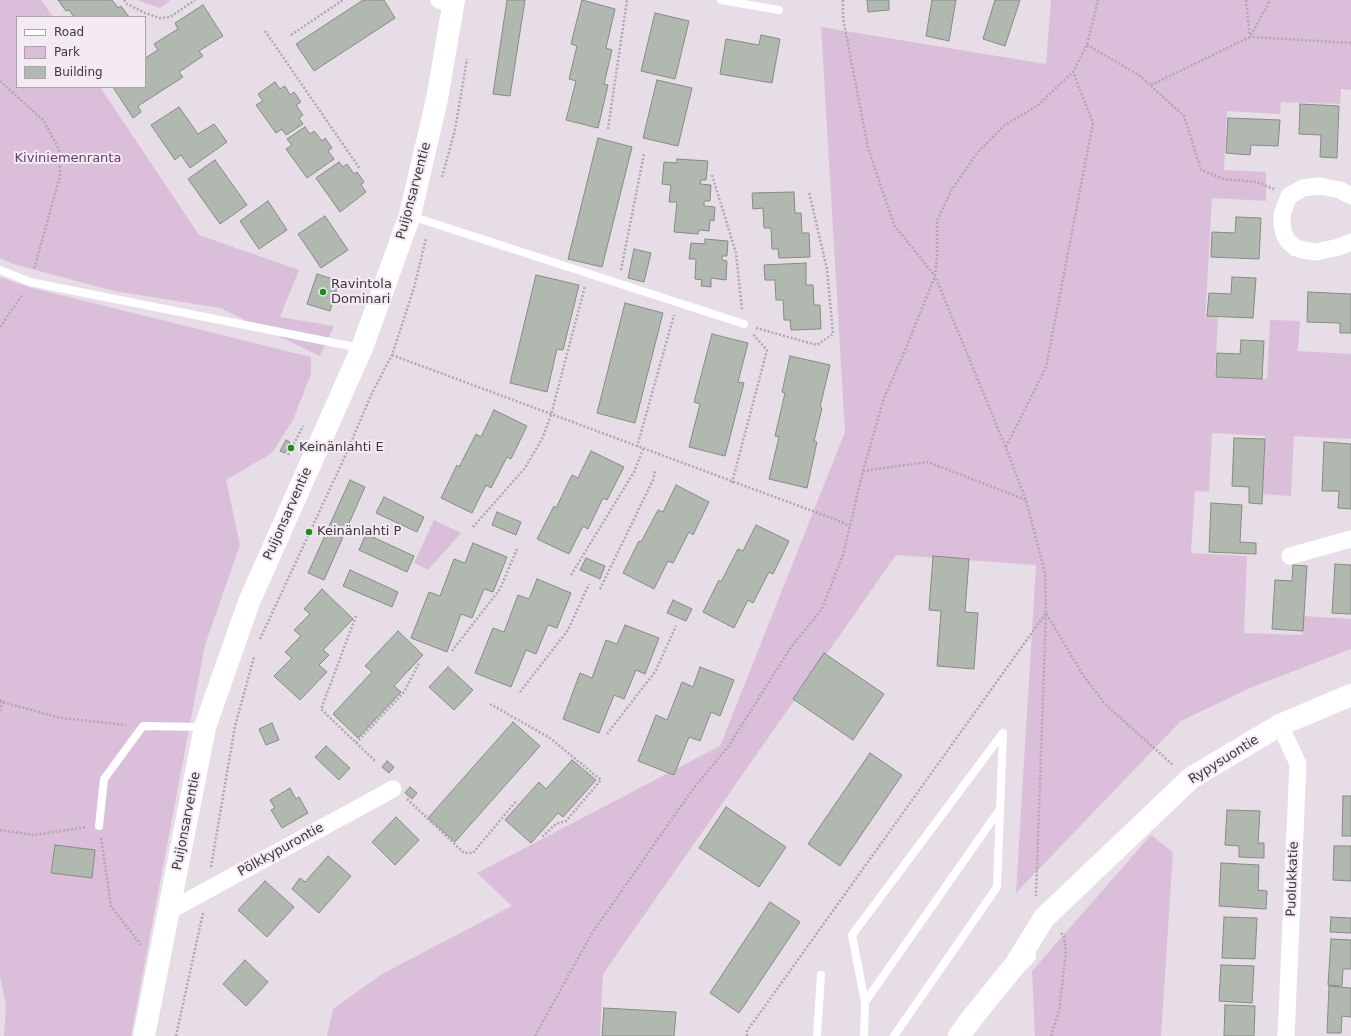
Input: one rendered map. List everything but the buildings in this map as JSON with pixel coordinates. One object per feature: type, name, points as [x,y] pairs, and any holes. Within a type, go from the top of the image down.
[{"type":"main road","name":"Puijonsarventie","points":[[144,1036],[205,727],[249,602],[420,219],[449,2]]},
{"type":"main road","name":"Rypysuontie","points":[[959,1036],[1080,885],[1109,855],[1192,778],[1280,725],[1351,695]]},
{"type":"street","points":[[1351,196],[1340,190],[1319,186],[1303,188],[1289,196],[1282,214],[1284,234],[1288,241],[1296,248],[1316,252],[1339,247],[1351,242]]},
{"type":"street","points":[[1290,556],[1351,539]]},
{"type":"street","name":"Puolukkatie","points":[[1280,725],[1298,764],[1286,1036]]},
{"type":"street","name":"Pölkkypurontie","points":[[169,911],[399,794]]},
{"type":"lane","points":[[721,0],[779,10]]},
{"type":"lane","points":[[420,219],[744,324]]},
{"type":"lane","points":[[0,270],[30,282],[362,348]]},
{"type":"lane","points":[[99,826],[104,779],[143,726],[205,727]]},
{"type":"lane","points":[[864,1036],[865,1002],[852,935],[1003,733],[996,888],[894,1036]]},
{"type":"lane","points":[[865,1002],[1000,809]]},
{"type":"lane","points":[[817,1036],[821,975]]},
{"type":"path","points":[[124,0],[127,4],[145,13],[160,18],[170,17],[195,0]]},
{"type":"path","points":[[291,35],[343,0]]},
{"type":"path","points":[[608,129],[627,0]]},
{"type":"path","points":[[843,0],[843,18],[868,148],[894,225],[935,276],[1026,500],[1045,574],[1046,613],[1036,910],[1064,936],[1066,951],[1059,1011],[1051,1036]]},
{"type":"path","points":[[535,1036],[592,933],[693,789],[728,747],[792,647],[822,610],[843,555],[863,471],[884,398],[935,276],[937,256],[937,221],[951,191],[977,154],[1004,126],[1038,104],[1073,72],[1088,46],[1098,0]]},
{"type":"path","points":[[1246,0],[1250,37]]},
{"type":"path","points":[[1250,37],[1270,0]]},
{"type":"path","points":[[265,31],[360,170]]},
{"type":"path","points":[[1151,85],[1250,37],[1351,42]]},
{"type":"path","points":[[1088,46],[1139,75],[1184,116],[1201,170],[1224,179],[1257,182],[1289,196]]},
{"type":"path","points":[[441,180],[455,130],[468,56]]},
{"type":"path","points":[[1006,448],[1046,367],[1093,123],[1073,72]]},
{"type":"path","points":[[0,81],[43,120],[59,149],[60,176],[30,282],[0,327]]},
{"type":"path","points":[[618,284],[644,154]]},
{"type":"path","points":[[712,175],[736,253],[744,324],[767,350],[732,482]]},
{"type":"path","points":[[744,324],[817,345],[833,334],[827,269],[809,192]]},
{"type":"path","points":[[260,639],[342,463],[372,393],[392,355],[414,288],[420,219]]},
{"type":"path","points":[[473,527],[526,468],[542,440],[551,415],[588,274]]},
{"type":"path","points":[[637,447],[677,303]]},
{"type":"path","points":[[392,355],[850,526]]},
{"type":"path","points":[[571,575],[634,472],[642,449]]},
{"type":"path","points":[[863,471],[928,462],[1026,500]]},
{"type":"path","points":[[600,589],[653,480],[655,472]]},
{"type":"path","points":[[452,651],[500,589],[517,548]]},
{"type":"path","points":[[520,692],[568,630],[589,584]]},
{"type":"path","points":[[1046,613],[1083,675],[1105,704],[1174,766]]},
{"type":"path","points":[[747,1036],[747,1031],[1046,613]]},
{"type":"path","points":[[356,616],[321,709],[375,761]]},
{"type":"path","points":[[607,734],[655,672],[676,626]]},
{"type":"path","points":[[176,1036],[208,890],[235,726],[255,654]]},
{"type":"path","points":[[356,743],[404,692],[419,663]]},
{"type":"path","points":[[0,711],[1,701],[61,718],[143,726]]},
{"type":"path","points":[[490,704],[550,738],[601,780],[566,821],[556,824],[541,838]]},
{"type":"path","points":[[399,794],[464,853],[473,853],[517,800]]},
{"type":"path","points":[[0,830],[33,835],[99,826],[111,906],[158,968]]},
{"type":"green space","name":"Kiviniemenranta","points":[[0,0],[41,0],[52,16],[16,16],[16,88],[101,88],[199,235],[299,270],[280,317],[334,326],[320,356],[220,308],[114,291],[13,264],[0,258]]},
{"type":"green space","points":[[137,0],[171,0],[160,8]]},
{"type":"green space","points":[[1051,0],[1351,0],[1351,90],[1341,89],[1340,104],[1281,102],[1280,114],[1227,111],[1224,170],[1266,172],[1266,201],[1212,198],[1205,321],[1206,316],[1218,317],[1215,377],[1267,379],[1270,320],[1300,321],[1298,351],[1351,354],[1351,439],[1294,436],[1291,496],[1263,494],[1265,436],[1212,433],[1209,492],[1195,491],[1191,553],[1247,556],[1244,633],[1302,635],[1304,616],[1351,619],[1351,649],[1250,688],[1181,721],[1016,893],[1036,565],[896,555],[603,974],[600,1036],[327,1036],[333,1009],[382,974],[512,906],[477,873],[720,746],[845,432],[821,27],[1046,64]]},
{"type":"green space","points":[[0,277],[32,288],[311,357],[311,374],[293,420],[272,453],[226,480],[240,545],[205,645],[131,1036],[4,1036],[6,1005],[0,976]]},
{"type":"green space","points":[[434,520],[461,533],[428,570],[414,563]]},
{"type":"green space","points":[[1151,835],[1173,852],[1161,1036],[1035,1036],[1032,971]]},
{"type":"place","name":"Ravintola Dominari","points":[[323,292]]},
{"type":"place","name":"Keinänlahti E","points":[[291,448]]},
{"type":"place","name":"Keinänlahti P","points":[[309,532]]}]
